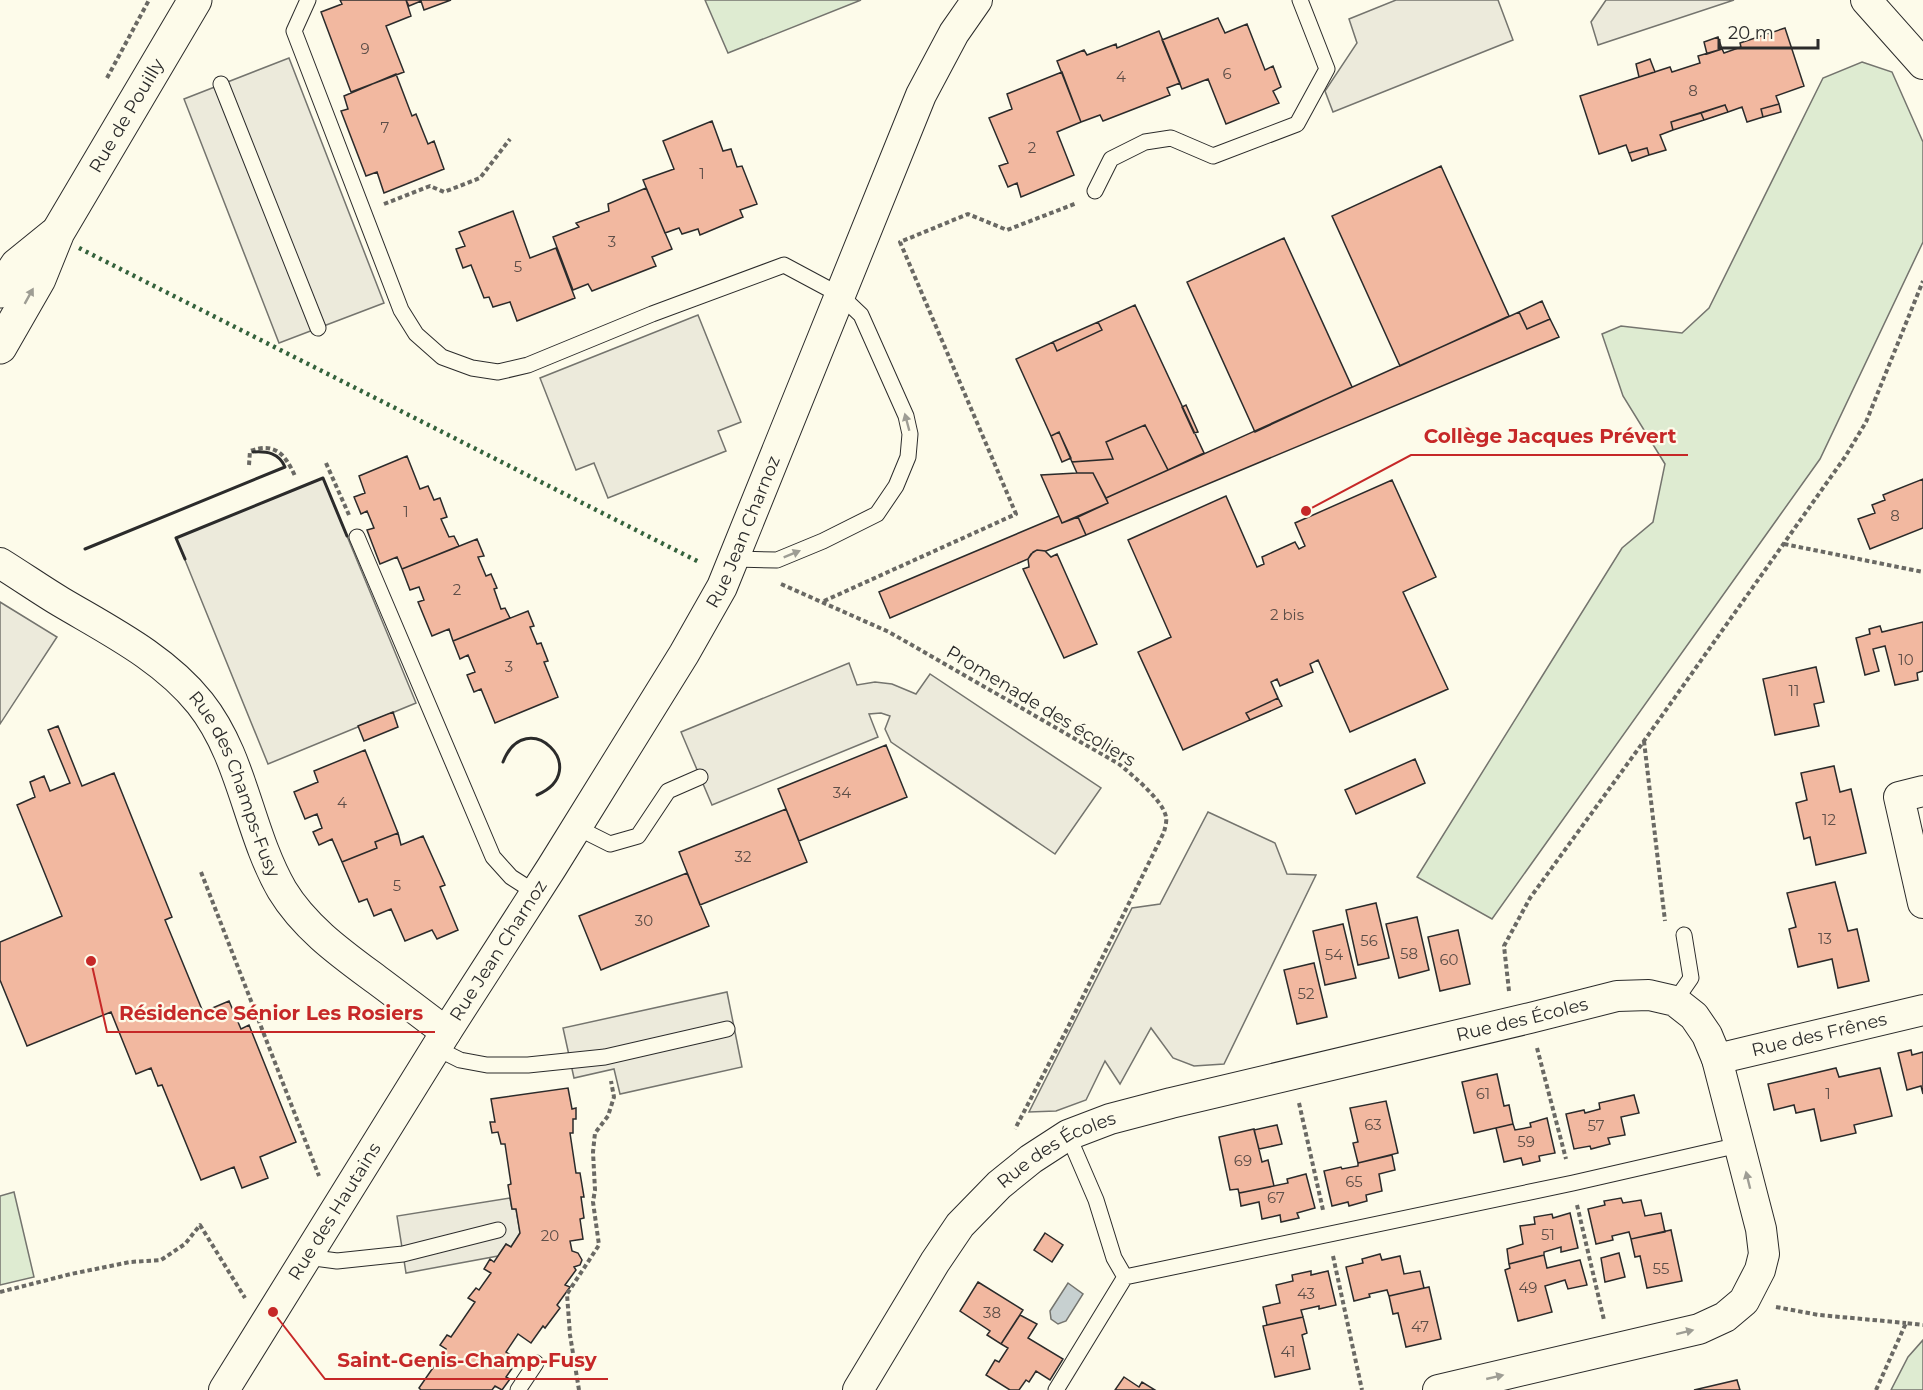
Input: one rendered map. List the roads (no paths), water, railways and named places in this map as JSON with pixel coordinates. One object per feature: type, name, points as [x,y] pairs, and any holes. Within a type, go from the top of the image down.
[{"type":"street","name":"Rue de Pouilly","points":[[0,347],[39,279],[58,232],[195,0]]},
{"type":"street","name":"Rue Jean Charnoz","points":[[441,1040],[684,654],[722,587],[921,95],[954,33],[977,0]]},
{"type":"street","points":[[1866,0],[1923,64]]},
{"type":"street","name":"Rue de Pouilly","points":[[0,291],[17,265],[58,232]]},
{"type":"street","name":"Rue des Champs-Fusy","points":[[0,563],[151,657],[199,702],[217,727],[233,763],[262,847],[282,889],[298,913],[347,959],[441,1040]]},
{"type":"street","points":[[1923,791],[1899,797],[1923,903]]},
{"type":"street","name":"Rue des Écoles","points":[[858,1390],[935,1262],[960,1225],[999,1185],[1031,1159],[1068,1135],[1110,1119],[1171,1103],[1617,996],[1649,995],[1674,1001],[1694,1016],[1707,1035],[1717,1059],[1761,1229],[1764,1254],[1760,1270],[1744,1301],[1725,1317],[1699,1329],[1438,1390]]},
{"type":"street","name":"Rue des Frênes","points":[[1717,1059],[1923,1010]]},
{"type":"street","name":"Rue des Hautains","points":[[224,1390],[441,1040]]},
{"type":"lane","points":[[308,0],[294,31],[401,310],[416,334],[442,357],[472,368],[498,372],[528,365],[652,314],[784,265],[840,295],[861,315],[906,416],[910,434],[908,457],[896,486],[877,514],[823,541],[777,560],[735,559]]},
{"type":"lane","points":[[1095,191],[1111,159],[1145,142],[1171,138],[1214,156],[1297,124],[1327,69],[1300,0]]},
{"type":"lane","points":[[221,84],[318,328]]},
{"type":"lane","points":[[357,537],[493,856],[512,877],[536,892]]},
{"type":"lane","points":[[576,827],[610,844],[638,836],[668,791],[700,777]]},
{"type":"lane","points":[[1674,1001],[1691,978],[1684,935]]},
{"type":"lane","points":[[441,1040],[460,1060],[487,1065],[528,1065],[605,1057],[727,1029]]},
{"type":"lane","points":[[1068,1135],[1096,1200],[1114,1258],[1125,1277]]},
{"type":"lane","points":[[1056,1390],[1125,1277],[1561,1186],[1739,1145]]},
{"type":"lane","points":[[307,1257],[337,1261],[402,1254],[498,1230]]},
{"type":"lane","points":[[518,1390],[536,1363]]},
{"type":"place","name":"Collège Jacques Prévert","points":[[1306,511]]},
{"type":"place","name":"Résidence Sénior Les Rosiers","points":[[91,961]]},
{"type":"place","name":"Saint-Genis-Champ-Fusy","points":[[273,1312]]}]
